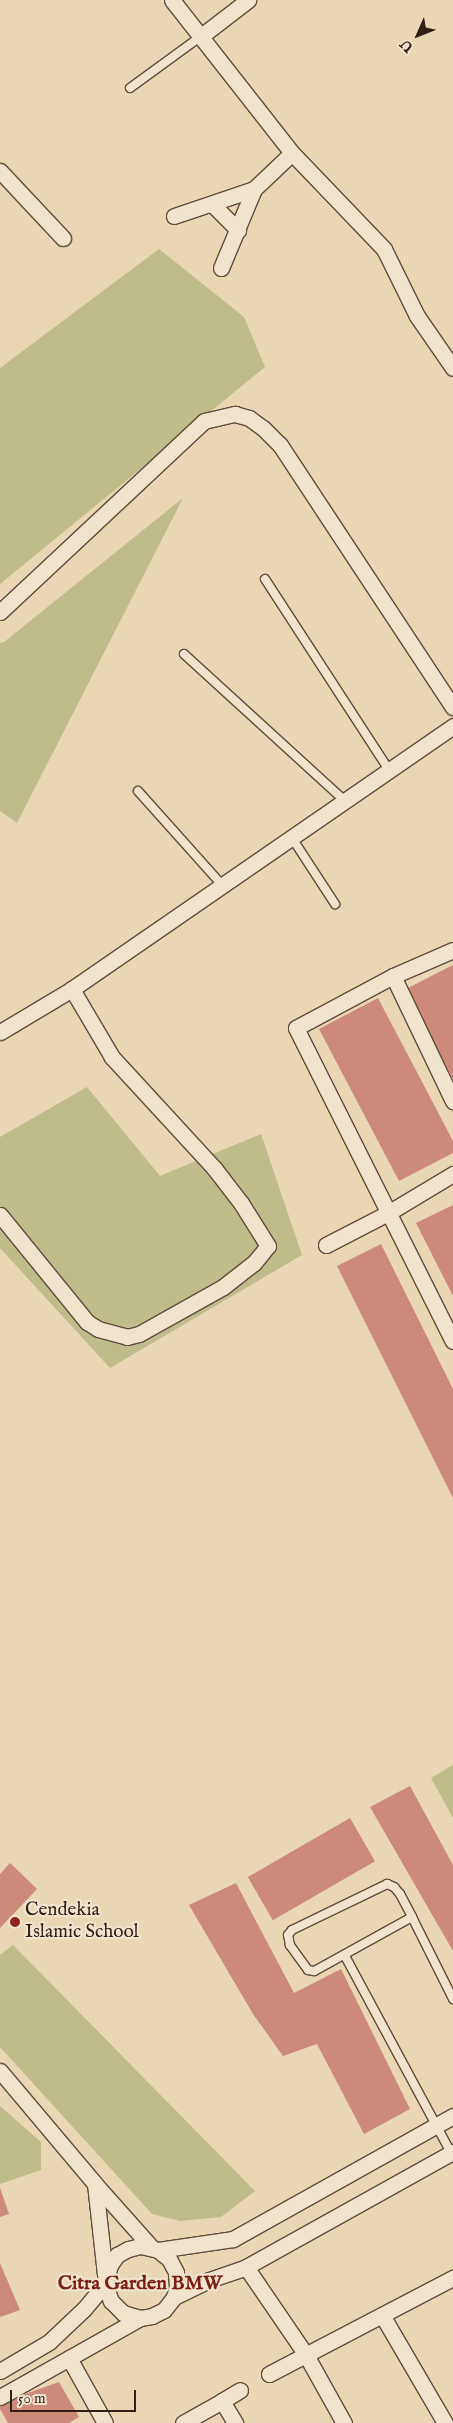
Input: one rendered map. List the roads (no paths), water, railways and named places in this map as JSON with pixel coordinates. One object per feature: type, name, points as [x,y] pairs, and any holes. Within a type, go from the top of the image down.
[{"type":"street","points":[[172,0],[292,153],[384,249],[417,316],[453,368]]},
{"type":"street","points":[[200,36],[248,0]]},
{"type":"street","points":[[174,216],[254,189],[292,153]]},
{"type":"street","points":[[0,171],[63,238]]},
{"type":"street","points":[[221,268],[254,189]]},
{"type":"street","points":[[212,204],[238,230]]},
{"type":"street","points":[[0,612],[204,421],[235,414],[249,418],[263,428],[280,445],[453,707]]},
{"type":"street","points":[[0,1032],[72,989],[453,726]]},
{"type":"street","points":[[453,950],[393,976],[296,1028],[453,1340]]},
{"type":"street","points":[[393,976],[453,1102]]},
{"type":"street","points":[[0,1215],[87,1322],[98,1329],[127,1337],[139,1334],[223,1287],[254,1263],[268,1246],[242,1203],[214,1168],[112,1057],[72,989]]},
{"type":"street","points":[[326,1245],[388,1213],[453,1174]]},
{"type":"street","points":[[0,2070],[95,2184],[155,2249],[169,2259],[176,2272],[177,2287],[174,2297],[164,2310],[152,2316],[140,2318],[0,2397]]},
{"type":"street","points":[[0,2371],[49,2342],[84,2309],[106,2280],[113,2260],[128,2248],[140,2246],[155,2249],[233,2239],[453,2116]]},
{"type":"street","points":[[174,2297],[209,2280],[246,2267],[452,2153]]},
{"type":"street","points":[[95,2184],[110,2301],[123,2313],[140,2318]]},
{"type":"street","points":[[246,2267],[306,2355],[344,2423]]},
{"type":"street","points":[[269,2374],[453,2278]]},
{"type":"street","points":[[382,2315],[444,2423]]},
{"type":"street","points":[[69,2358],[105,2423]]},
{"type":"street","points":[[183,2423],[240,2390]]},
{"type":"street","points":[[222,2401],[235,2423]]},
{"type":"lane","points":[[130,88],[200,36]]},
{"type":"lane","points":[[265,579],[389,770]]},
{"type":"lane","points":[[184,654],[344,801]]},
{"type":"lane","points":[[138,791],[223,886]]},
{"type":"lane","points":[[292,838],[334,904]]},
{"type":"lane","points":[[412,1917],[345,1956],[314,1971],[308,1970],[290,1945],[288,1935],[292,1930],[388,1884],[394,1887],[400,1894],[412,1917],[453,2000]]},
{"type":"lane","points":[[345,1956],[452,2153]]},
{"type":"place","name":"Cendekia Islamic School","points":[[15,1922]]},
{"type":"district","name":"Citra Garden BMW","points":[[140,2283]]}]
